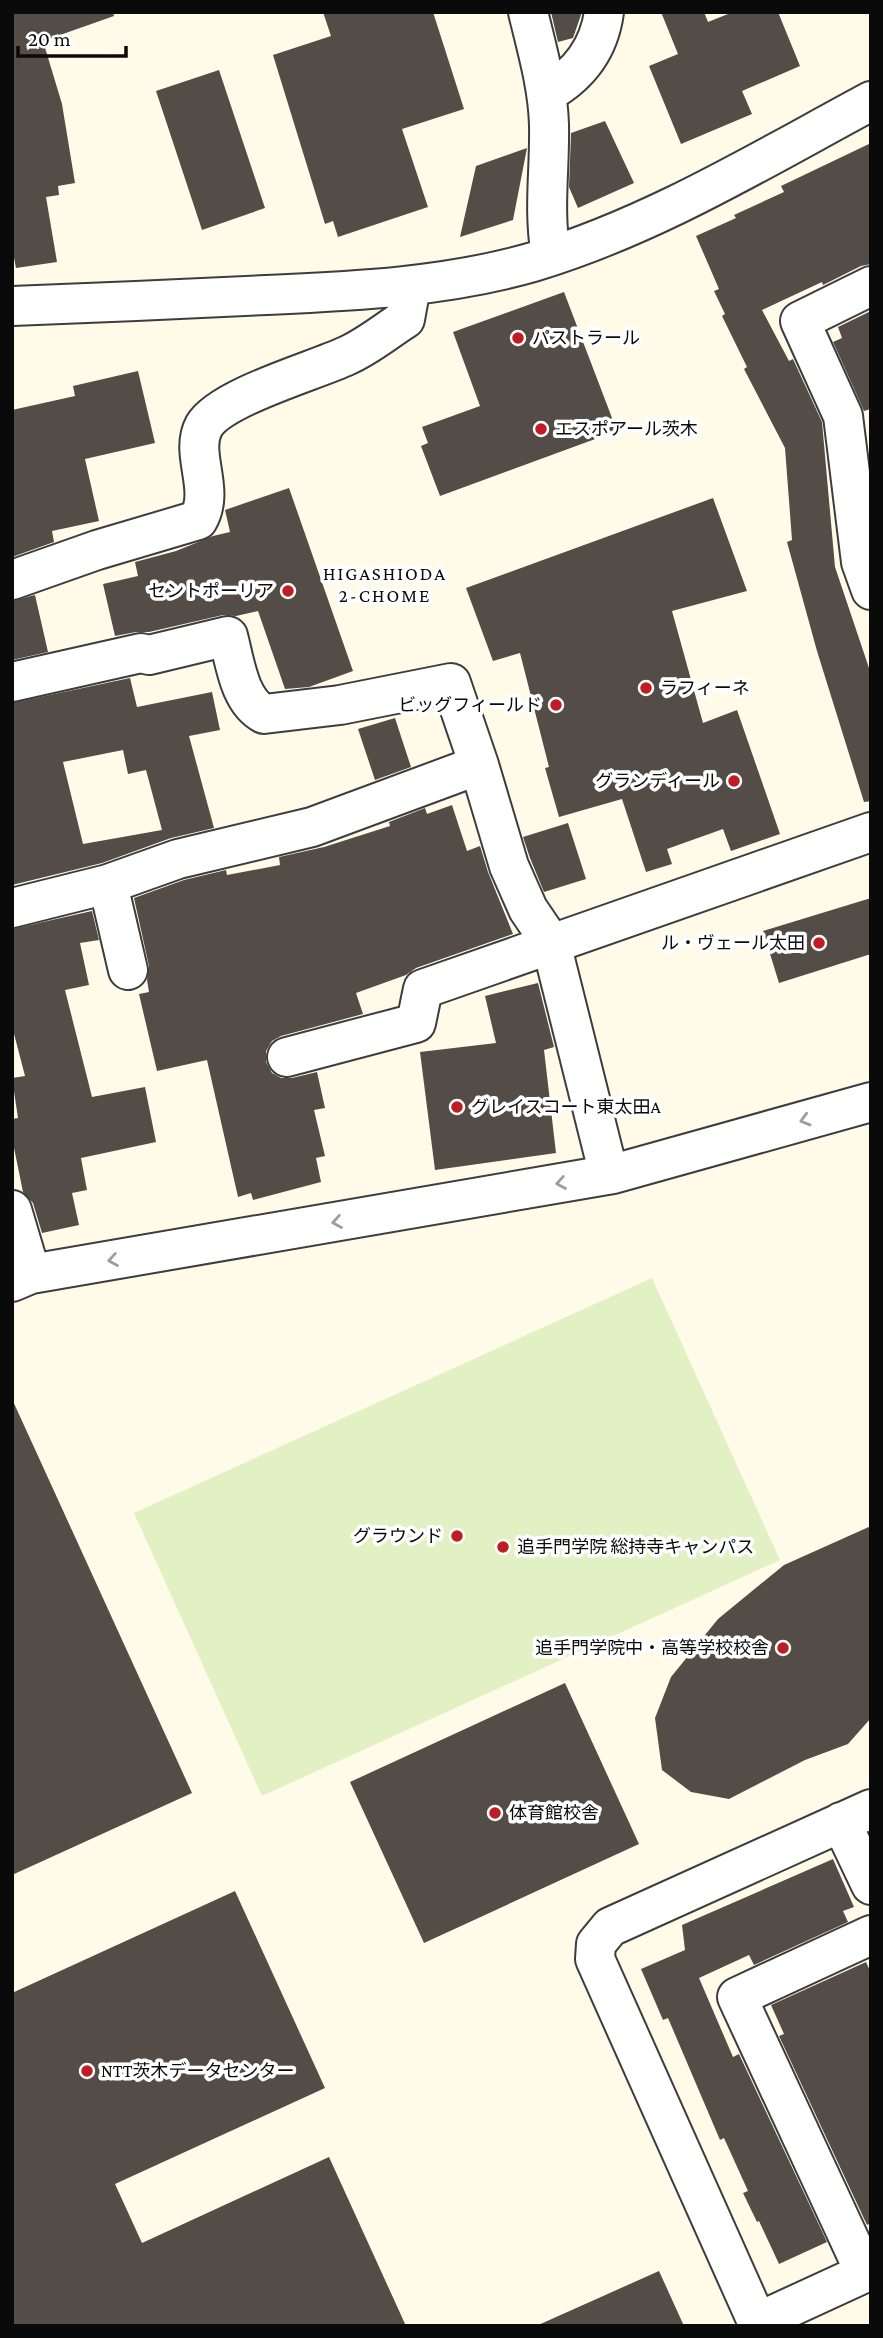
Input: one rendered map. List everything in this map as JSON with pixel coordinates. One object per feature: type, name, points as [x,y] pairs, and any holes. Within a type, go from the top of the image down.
[{"type":"street","points":[[528,12],[547,93],[549,125],[545,201],[551,256]]},
{"type":"street","points":[[547,93],[567,80],[584,63],[599,36],[604,12]]},
{"type":"street","points":[[12,306],[411,286],[491,272],[599,240],[655,216],[871,101]]},
{"type":"street","points":[[12,580],[97,550],[198,520],[205,501],[200,436],[208,421],[253,394],[348,355],[405,319],[411,286]]},
{"type":"street","points":[[871,286],[800,321],[843,416],[861,562],[871,590]]},
{"type":"street","points":[[12,682],[141,653],[149,655],[228,636],[247,699],[253,709],[264,714],[340,705],[451,683],[518,888],[528,909],[551,943],[605,1159],[613,1174]]},
{"type":"street","points":[[12,908],[108,884],[178,859],[312,827],[480,765]]},
{"type":"street","points":[[287,1057],[416,1023],[423,989],[871,832]]},
{"type":"street","points":[[108,884],[128,970]]},
{"type":"street","points":[[12,1210],[22,1278],[613,1174],[871,1102]]},
{"type":"street","points":[[871,1885],[856,1816],[610,1927],[599,1937],[596,1944],[595,1959],[758,2324],[868,2271],[737,1997],[871,1935]]},
{"type":"green space","name":"グラウンド","points":[[652,1278],[780,1560],[262,1796],[134,1513]]},
{"type":"building","points":[[12,12],[113,12],[114,16],[43,41],[62,104],[75,183],[58,186],[59,195],[46,197],[57,262],[16,268],[12,247]]},
{"type":"building","points":[[323,12],[433,12],[464,109],[402,129],[428,207],[338,237],[333,221],[325,224],[273,55],[331,36]]},
{"type":"building","points":[[551,12],[582,12],[573,38],[558,42]]},
{"type":"building","points":[[661,12],[704,12],[708,22],[733,12],[778,12],[800,66],[742,91],[752,114],[681,144],[649,66],[678,54]]},
{"type":"building","points":[[219,70],[265,208],[202,230],[156,91]]},
{"type":"building","points":[[605,121],[634,183],[578,208],[569,187],[571,133]]},
{"type":"building","points":[[871,143],[871,264],[861,266],[823,285],[822,282],[762,310],[789,361],[793,359],[822,422],[835,567],[871,674],[871,801],[864,802],[817,651],[787,542],[792,540],[785,448],[744,369],[747,367],[722,316],[725,314],[714,291],[719,289],[696,236],[784,192],[781,186]]},
{"type":"building","points":[[527,148],[513,220],[460,237],[476,166]]},
{"type":"building","points":[[564,292],[617,431],[440,496],[421,446],[428,443],[422,427],[480,406],[453,332]]},
{"type":"building","points":[[871,311],[871,409],[864,411],[833,342],[842,338],[838,327]]},
{"type":"building","points":[[138,371],[155,443],[85,459],[99,521],[52,531],[54,542],[12,557],[12,410],[75,396],[73,386]]},
{"type":"building","points":[[289,488],[353,671],[309,687],[285,689],[258,611],[115,636],[103,584],[138,576],[135,562],[230,532],[225,510]]},
{"type":"building","points":[[713,498],[747,591],[672,611],[703,723],[737,710],[780,834],[731,851],[723,829],[667,849],[672,864],[646,872],[622,799],[559,817],[545,768],[549,767],[520,653],[493,661],[466,588]]},
{"type":"building","points":[[35,595],[48,652],[12,660],[12,601]]},
{"type":"building","points":[[130,678],[137,707],[212,692],[220,730],[189,736],[214,828],[171,838],[102,863],[12,885],[12,703]],"holes":[[[123,750],[128,774],[146,770],[162,830],[83,844],[63,762]]]},
{"type":"building","points":[[395,718],[411,767],[375,780],[358,729]]},
{"type":"building","points":[[452,805],[467,851],[480,846],[513,934],[416,968],[406,975],[356,993],[363,1014],[281,1036],[272,1041],[266,1051],[266,1062],[272,1073],[281,1078],[292,1078],[317,1072],[325,1108],[314,1110],[325,1156],[316,1158],[321,1182],[253,1200],[251,1193],[238,1197],[207,1060],[157,1071],[139,994],[149,992],[149,966],[134,898],[184,880],[226,870],[227,875],[280,865],[279,857],[324,847],[390,826],[389,822],[425,808],[427,814]]},
{"type":"building","points":[[568,823],[586,879],[544,892],[523,837]]},
{"type":"building","name":"ル・ヴェール太田","points":[[871,898],[871,954],[779,983],[763,931]]},
{"type":"building","points":[[92,911],[99,940],[80,943],[89,985],[65,990],[92,1097],[145,1087],[156,1142],[81,1158],[87,1190],[72,1193],[79,1225],[42,1233],[33,1203],[23,1192],[12,1138],[12,1119],[18,1118],[12,1078],[25,1076],[12,1026],[12,929]]},
{"type":"building","points":[[538,983],[554,1047],[544,1050],[556,1153],[435,1170],[420,1052],[496,1043],[485,996]]},
{"type":"building","points":[[12,1399],[192,1793],[12,1875]]},
{"type":"building","name":"追手門学院中・高等学校校舎","points":[[871,1526],[871,1718],[848,1744],[805,1760],[729,1799],[691,1792],[662,1770],[655,1718],[671,1677],[718,1619],[784,1565]]},
{"type":"building","name":"体育館校舎","points":[[565,1683],[639,1844],[424,1943],[350,1782]]},
{"type":"building","points":[[833,1859],[854,1907],[843,1911],[848,1922],[754,1965],[749,1955],[699,1978],[733,2057],[739,2054],[827,2242],[779,2264],[743,2193],[748,2191],[724,2138],[720,2140],[668,2018],[663,2020],[641,1969],[685,1950],[682,1925]]},
{"type":"building","points":[[235,1891],[325,2088],[115,2184],[142,2243],[329,2157],[406,2326],[12,2326],[12,1993]]},
{"type":"building","points":[[866,1962],[871,1973],[871,2223],[867,2225],[779,2036],[784,2034],[771,2005]]},
{"type":"building","points":[[659,2271],[684,2326],[536,2326]]},
{"type":"place","name":"パストラール","points":[[518,338]]},
{"type":"place","name":"エスポアール茨木","points":[[541,429]]},
{"type":"place","name":"セントポーリア","points":[[288,591]]},
{"type":"place","name":"ラフィーネ","points":[[646,688]]},
{"type":"place","name":"ビッグフィールド","points":[[556,705]]},
{"type":"place","name":"グランディール","points":[[734,781]]},
{"type":"place","name":"ル・ヴェール太田","points":[[819,943]]},
{"type":"place","name":"グレイスコート東太田A","points":[[457,1107]]},
{"type":"place","name":"グラウンド","points":[[457,1536]]},
{"type":"place","name":"追手門学院 総持寺キャンパス","points":[[503,1547]]},
{"type":"place","name":"追手門学院中・高等学校校舎","points":[[783,1648]]},
{"type":"place","name":"体育館校舎","points":[[495,1813]]},
{"type":"place","name":"NTT茨木データセンター","points":[[87,2071]]},
{"type":"district","name":"HIGASHIODA 2-CHOME","points":[[385,584]]}]
